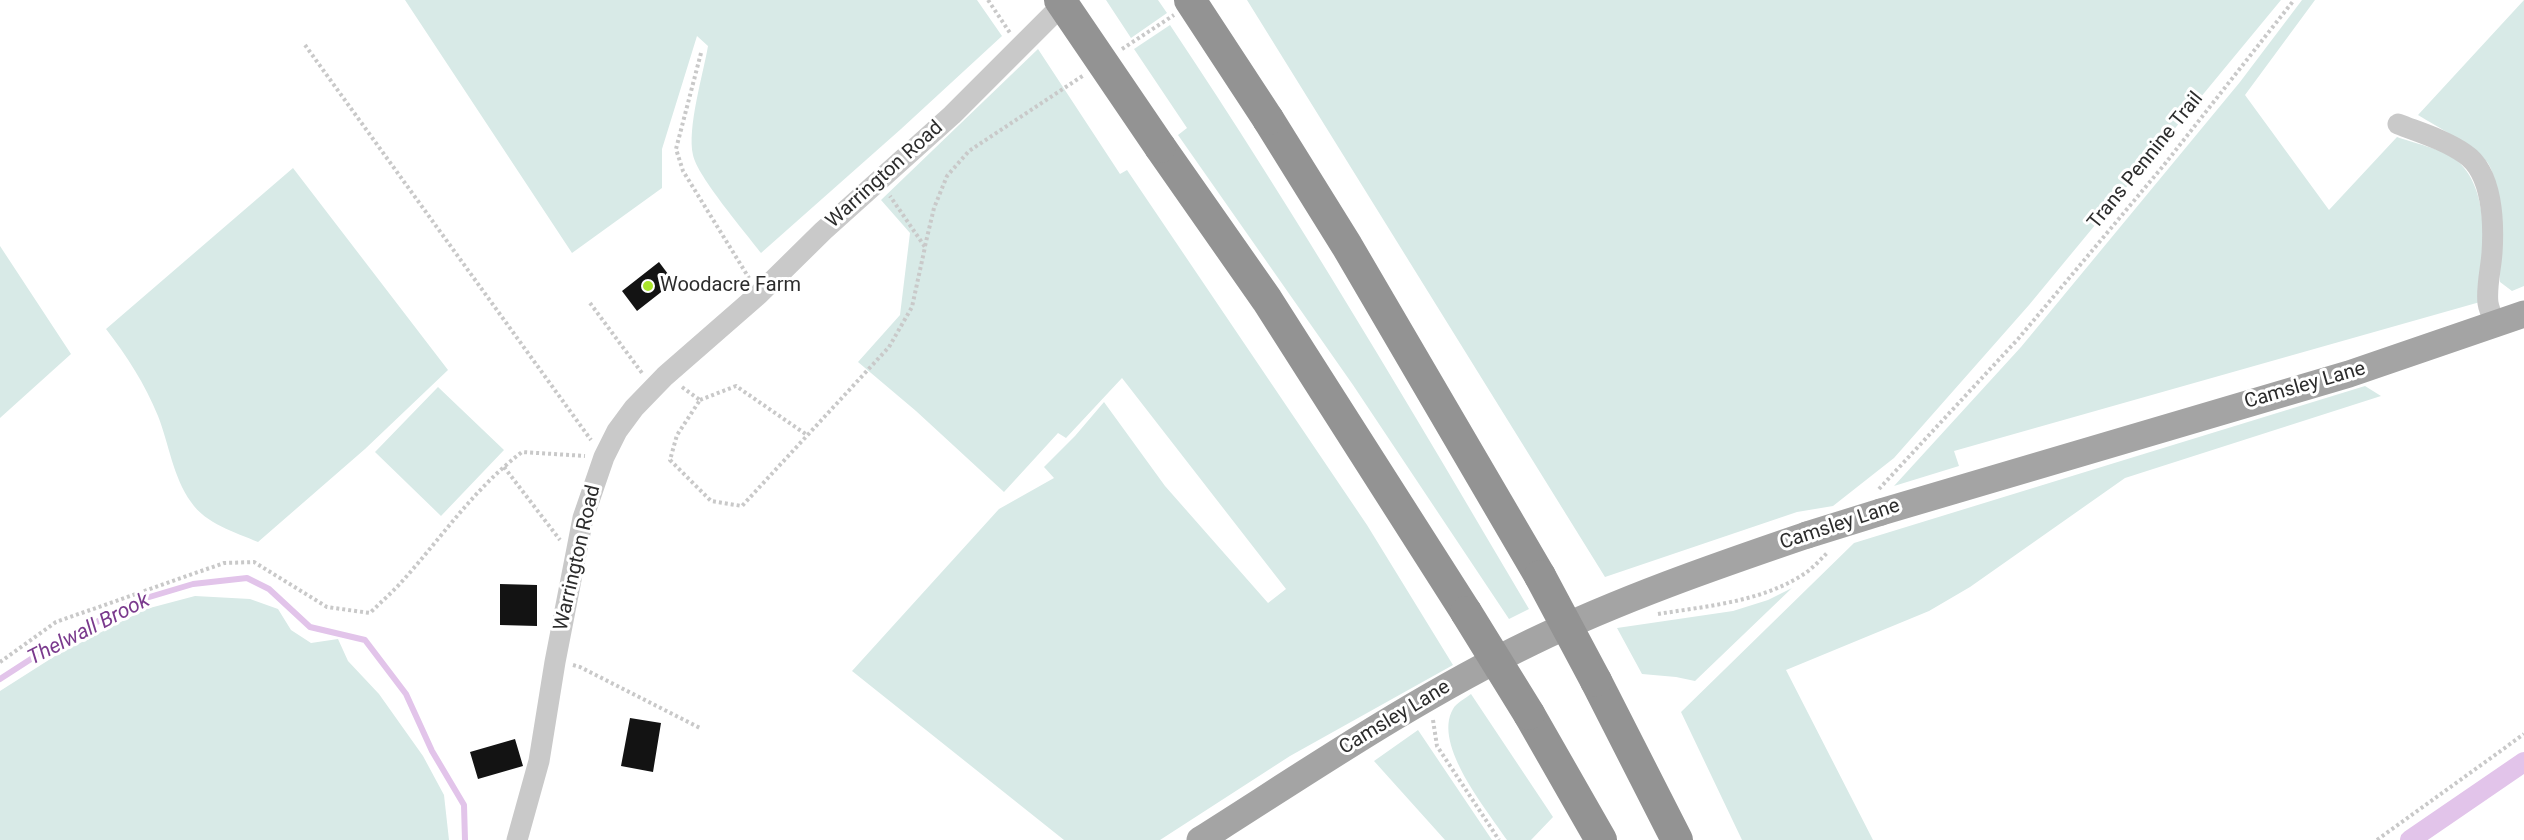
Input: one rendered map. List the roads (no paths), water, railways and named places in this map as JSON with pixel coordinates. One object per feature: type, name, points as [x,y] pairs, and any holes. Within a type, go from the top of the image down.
[{"type":"highway","points":[[1060,0],[1267,300],[1466,612],[1529,714],[1601,840]]},
{"type":"highway","points":[[1183,7],[1268,119],[1409,349],[1540,576],[1677,840]]},
{"type":"main road","name":"Camsley Lane","points":[[1200,840],[1430,696],[1530,643],[1619,602],[1807,535],[2349,374],[2524,314]]},
{"type":"street","name":"Warrington Road","points":[[517,840],[539,761],[555,662],[583,518],[604,458],[628,416],[659,382],[759,294],[823,231],[1020,49],[1067,0]]},
{"type":"street","points":[[2398,124],[2468,155],[2480,170],[2487,187],[2493,239],[2488,303],[2496,325]]},
{"type":"waterway","name":"Thelwall Brook","points":[[0,679],[48,648],[136,601],[193,584],[247,578],[269,589],[310,627],[365,640],[406,694],[432,751],[464,805],[465,840]]},
{"type":"waterway","points":[[2410,840],[2524,762]]},
{"type":"place","name":"Woodacre Farm","points":[[648,286]]}]
